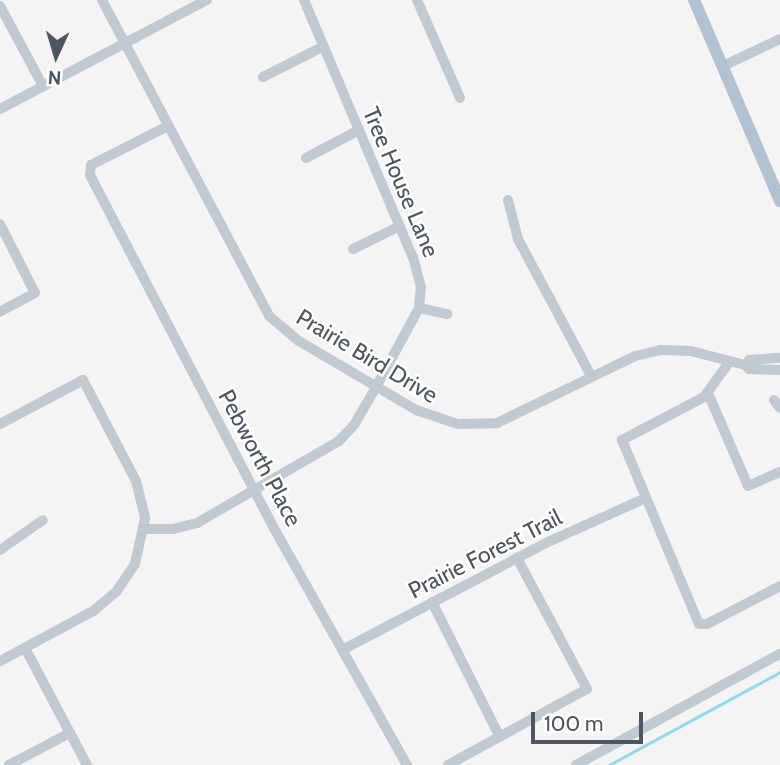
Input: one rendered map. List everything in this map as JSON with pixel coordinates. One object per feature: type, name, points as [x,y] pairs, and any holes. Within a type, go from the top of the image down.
[{"type":"main road","points":[[694,0],[780,201]]},
{"type":"street","name":"Prairie Bird Drive","points":[[102,0],[255,294],[269,316],[292,342],[436,419],[475,426],[514,417],[591,376],[635,356],[660,350],[691,351],[745,365],[749,369],[780,370]]},
{"type":"street","points":[[0,109],[207,0]]},
{"type":"street","name":"Tree House Lane","points":[[144,529],[173,529],[197,523],[339,441],[354,425],[419,308],[420,277],[304,0]]},
{"type":"street","points":[[416,0],[460,98]]},
{"type":"street","points":[[0,6],[43,86]]},
{"type":"street","points":[[723,66],[780,39]]},
{"type":"street","points":[[263,77],[324,46]]},
{"type":"street","name":"Pebworth Place","points":[[168,126],[91,165],[89,175],[254,489],[407,765]]},
{"type":"street","points":[[306,158],[359,130]]},
{"type":"street","points":[[508,200],[518,239],[591,376]]},
{"type":"street","points":[[0,224],[35,293],[0,312]]},
{"type":"street","points":[[353,249],[400,226]]},
{"type":"street","points":[[419,308],[447,314]]},
{"type":"street","name":"Prairie Bird Drive","points":[[745,365],[749,360],[780,358]]},
{"type":"street","points":[[730,361],[708,393],[694,404],[622,440],[699,624],[702,625],[780,586]]},
{"type":"street","points":[[0,424],[83,380],[136,481],[143,505],[144,529],[135,564],[117,591],[93,611],[0,661]]},
{"type":"street","points":[[708,393],[748,486],[780,472]]},
{"type":"street","name":"Prairie Forest Trail","points":[[344,649],[517,558],[646,498]]},
{"type":"street","points":[[0,550],[43,520]]},
{"type":"street","points":[[448,765],[587,689],[517,558]]},
{"type":"street","points":[[432,602],[500,737]]},
{"type":"street","points":[[25,648],[87,765]]},
{"type":"street","points":[[576,765],[780,654]]},
{"type":"street","points":[[9,765],[70,733]]},
{"type":"waterway","points":[[609,765],[780,672]]}]
